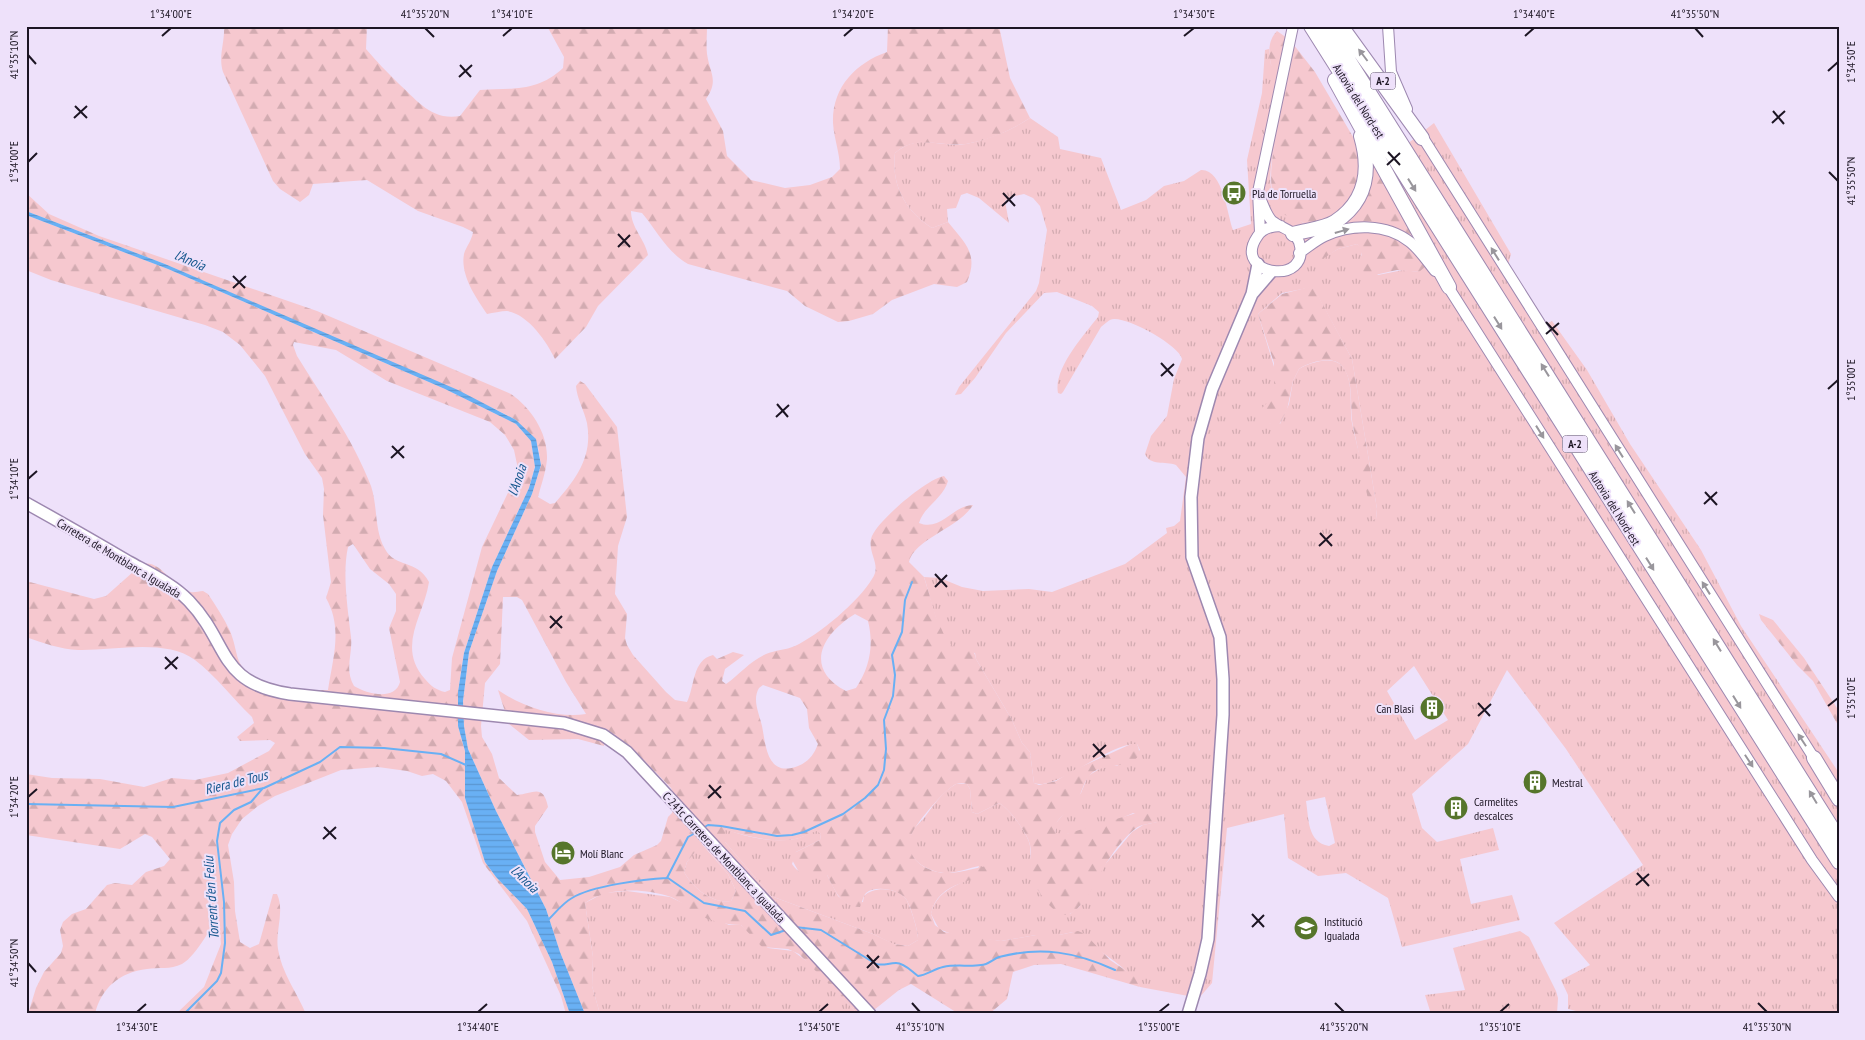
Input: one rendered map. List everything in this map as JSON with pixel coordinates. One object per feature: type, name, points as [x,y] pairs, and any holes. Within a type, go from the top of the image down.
[{"type":"highway","points":[[1302,26],[1343,94],[1449,287]]},
{"type":"highway","name":"Autovia del Nord-est","points":[[1311,26],[1839,862]]},
{"type":"highway","name":"Autovia del Nord-est","points":[[1327,26],[1839,839]]},
{"type":"highway","name":"A-2","points":[[1341,26],[1422,138]]},
{"type":"highway","points":[[1294,234],[1334,223],[1349,209],[1360,194],[1367,176],[1367,155],[1343,94]]},
{"type":"highway","points":[[1814,758],[1839,797]]},
{"type":"main road","points":[[1188,1014],[1208,939],[1223,715],[1220,637],[1192,557],[1190,497],[1198,438],[1212,389],[1252,294],[1258,264]]},
{"type":"main road","points":[[1252,294],[1272,272]]},
{"type":"main road","name":"Carretera de Montblanc a Igualada","points":[[26,503],[177,590],[197,611],[230,666],[242,678],[255,686],[290,694],[564,723]]},
{"type":"main road","name":"C-241c Carretera de Montblanc a Igualada","points":[[564,723],[596,732],[620,746],[870,1014]]},
{"type":"street","points":[[1260,232],[1258,192],[1294,26]]},
{"type":"street","points":[[1388,26],[1388,54],[1394,82],[1422,138],[1814,758]]},
{"type":"street","points":[[1258,192],[1271,219],[1294,234],[1299,245],[1299,254]]},
{"type":"street","points":[[1280,226],[1270,227],[1260,232],[1253,248],[1258,264],[1272,272],[1282,272],[1292,267],[1299,254],[1324,236],[1351,228],[1369,227],[1395,232],[1411,242],[1449,287],[1812,860],[1839,896]]},
{"type":"green space","points":[[224,26],[367,26],[366,49],[374,58],[425,108],[450,117],[460,116],[480,90],[534,85],[554,76],[563,68],[564,57],[547,26],[707,26],[707,54],[713,82],[706,99],[723,131],[727,156],[751,180],[785,188],[810,185],[832,177],[840,169],[833,123],[837,98],[841,88],[856,70],[865,63],[887,52],[888,26],[999,26],[1010,78],[1030,118],[1007,131],[983,140],[966,144],[929,142],[911,144],[895,153],[895,176],[898,186],[907,205],[914,214],[932,228],[948,222],[965,243],[971,256],[967,282],[957,287],[934,284],[892,300],[873,314],[838,322],[805,306],[787,291],[688,264],[668,247],[642,213],[631,211],[633,223],[648,255],[598,306],[586,327],[555,359],[542,337],[522,317],[507,311],[487,314],[478,301],[470,286],[463,262],[464,254],[473,232],[418,211],[367,180],[313,184],[309,195],[300,202],[280,189],[273,181],[223,72],[221,55]]},
{"type":"green space","points":[[1277,31],[1290,40],[1315,72],[1356,142],[1362,157],[1378,167],[1419,240],[1426,266],[1419,272],[1397,270],[1366,277],[1361,251],[1357,244],[1338,249],[1321,260],[1312,230],[1304,223],[1280,211],[1274,199],[1271,184],[1272,166],[1274,147],[1289,80],[1286,75],[1279,75],[1273,72],[1270,45]]},
{"type":"green space","points":[[1269,49],[1271,65],[1289,77],[1288,90],[1272,158],[1271,190],[1283,212],[1312,230],[1326,256],[1338,249],[1357,244],[1361,248],[1361,255],[1378,275],[1403,270],[1419,272],[1378,167],[1434,123],[1511,254],[1508,265],[1546,324],[1552,321],[1587,370],[1630,444],[1701,550],[1741,626],[1839,773],[1839,1014],[1588,1014],[1568,1009],[1568,995],[1561,980],[1590,965],[1554,923],[1643,865],[1566,749],[1507,670],[1468,744],[1412,794],[1422,828],[1437,842],[1493,828],[1499,850],[1460,859],[1471,904],[1512,895],[1520,920],[1402,947],[1388,898],[1346,873],[1318,876],[1288,858],[1284,814],[1227,828],[1212,983],[1199,998],[1140,987],[1119,965],[1073,932],[1059,935],[1036,935],[1001,941],[957,936],[939,929],[931,914],[937,900],[948,890],[976,876],[979,866],[949,873],[933,871],[918,862],[913,856],[909,850],[909,842],[913,831],[934,804],[956,784],[967,784],[970,789],[972,812],[977,814],[999,803],[1013,816],[1029,841],[1034,879],[1042,896],[1058,909],[1070,914],[1079,907],[1103,867],[1132,832],[1143,825],[1157,822],[1133,813],[1084,831],[1055,834],[1056,823],[1081,793],[1088,776],[1104,766],[1117,766],[1140,750],[1137,744],[1125,745],[1055,780],[1044,784],[1034,783],[1030,752],[1022,743],[1012,720],[976,659],[975,653],[955,649],[944,636],[935,616],[924,577],[940,578],[962,587],[983,591],[1029,589],[1052,592],[1125,564],[1167,533],[1166,528],[1174,526],[1180,521],[1186,477],[1176,465],[1154,462],[1147,458],[1145,454],[1151,436],[1167,416],[1174,379],[1182,359],[1179,353],[1153,333],[1131,323],[1112,319],[1101,327],[1063,392],[1061,394],[1058,393],[1060,374],[1065,363],[1098,317],[1099,312],[1092,306],[1057,292],[1044,293],[1006,333],[975,378],[961,394],[955,395],[959,387],[1036,291],[1039,283],[1047,230],[1040,206],[1033,198],[1024,194],[1010,197],[1005,201],[1009,223],[979,198],[967,193],[961,195],[956,208],[947,209],[948,222],[932,228],[914,214],[902,196],[895,176],[895,153],[912,143],[929,142],[956,145],[975,142],[1007,131],[1030,118],[1058,137],[1060,149],[1101,158],[1121,210],[1146,200],[1164,186],[1184,181],[1201,170],[1208,172],[1219,184],[1233,230],[1251,224],[1247,160],[1262,93],[1265,50]],"holes":[[[1313,287],[1352,359],[1377,509],[1376,519],[1371,511],[1352,423],[1350,384],[1348,376],[1340,364],[1325,360],[1299,369],[1293,381],[1289,404],[1280,424],[1269,423],[1275,393],[1275,370],[1258,314],[1282,293]],[[1414,666],[1448,720],[1415,740],[1387,691]],[[1325,797],[1335,843],[1329,846],[1322,844],[1313,835],[1310,829],[1306,801]]]},
{"type":"green space","points":[[26,193],[49,214],[99,236],[317,311],[511,394],[525,406],[537,422],[545,440],[547,459],[545,474],[538,497],[550,504],[555,503],[570,485],[585,457],[588,435],[587,423],[576,386],[580,381],[585,384],[617,427],[627,517],[618,546],[615,594],[627,614],[625,638],[633,655],[675,700],[687,702],[695,674],[701,662],[706,658],[713,655],[717,659],[733,652],[744,655],[725,669],[722,681],[726,684],[760,657],[805,641],[838,617],[866,588],[875,574],[876,569],[871,550],[871,539],[874,532],[903,502],[926,484],[944,476],[948,481],[946,487],[921,517],[919,523],[934,524],[959,509],[973,505],[958,520],[919,547],[909,562],[924,577],[936,617],[946,639],[954,648],[969,648],[973,652],[1012,720],[1022,743],[1030,752],[1034,783],[1039,785],[1056,781],[1072,771],[1131,744],[1137,744],[1139,752],[1137,758],[1124,764],[1099,769],[1090,775],[1076,802],[1057,822],[1055,833],[1066,834],[1143,811],[1155,815],[1157,822],[1137,827],[1131,832],[1110,857],[1080,906],[1074,912],[1067,915],[1061,914],[1047,903],[1033,880],[1029,840],[1013,816],[999,803],[977,814],[972,812],[970,789],[967,784],[956,784],[938,800],[913,831],[910,844],[913,857],[923,866],[944,873],[997,864],[1003,867],[960,883],[942,894],[935,903],[931,914],[935,925],[944,932],[1001,941],[1036,935],[1059,935],[1078,931],[1085,934],[1110,960],[1134,976],[1140,987],[1061,964],[1034,965],[1013,972],[1007,999],[989,1014],[959,1014],[911,984],[899,990],[874,1010],[876,1014],[858,1014],[799,954],[788,949],[762,947],[741,925],[707,919],[671,897],[650,892],[626,891],[604,894],[585,903],[593,957],[592,986],[600,1014],[585,1014],[560,952],[546,909],[496,811],[468,749],[464,726],[463,701],[469,652],[497,571],[532,494],[541,465],[538,447],[516,420],[495,409],[165,264],[26,211]],"holes":[[[503,597],[517,597],[522,600],[566,682],[586,714],[564,715],[540,710],[507,696],[498,690],[509,724],[529,740],[578,739],[604,746],[605,728],[630,746],[671,788],[676,798],[661,841],[657,845],[634,855],[620,867],[589,877],[560,880],[545,862],[535,832],[535,826],[548,807],[546,800],[540,792],[517,795],[499,778],[492,754],[482,737],[481,726],[485,683],[500,664]],[[855,614],[868,621],[871,639],[870,656],[865,672],[856,688],[846,691],[833,682],[825,672],[821,662],[822,651],[826,641],[843,622]],[[763,685],[800,698],[807,709],[809,728],[818,744],[815,752],[802,764],[788,769],[780,768],[770,758],[757,707],[756,697],[759,688]],[[725,830],[751,837],[777,840],[798,838],[817,831],[821,834],[820,840],[792,854],[791,858],[800,874],[810,878],[827,875],[839,896],[853,906],[860,907],[865,894],[875,889],[887,889],[898,893],[906,899],[910,907],[916,925],[918,940],[908,946],[894,944],[873,934],[771,896],[725,842]],[[702,843],[728,874],[736,891],[731,901],[717,900],[704,894],[692,884],[684,872],[687,862]]]},
{"type":"green space","points":[[26,215],[168,269],[445,389],[516,424],[531,441],[535,466],[529,488],[492,567],[464,653],[458,692],[458,726],[465,751],[465,798],[485,862],[496,877],[527,909],[552,962],[570,1014],[566,1014],[561,996],[527,921],[483,863],[462,802],[446,781],[433,774],[422,776],[407,771],[378,767],[341,770],[275,796],[258,806],[242,819],[232,834],[228,845],[240,942],[250,948],[259,944],[273,894],[277,894],[280,908],[278,949],[286,974],[306,1014],[176,1014],[204,987],[221,944],[219,921],[212,927],[188,960],[182,964],[169,968],[151,968],[137,971],[113,983],[102,996],[95,1014],[28,1014],[36,988],[44,972],[61,953],[63,946],[60,930],[63,922],[72,914],[86,909],[107,885],[115,883],[132,885],[146,872],[164,866],[170,859],[152,837],[145,834],[120,849],[26,835],[26,774],[52,778],[100,779],[144,787],[172,778],[195,780],[228,773],[269,751],[275,743],[270,740],[240,741],[237,737],[254,723],[252,717],[203,666],[183,653],[154,647],[78,650],[26,637],[26,581],[94,599],[106,596],[142,564],[155,566],[184,590],[192,592],[203,591],[208,594],[230,631],[239,662],[253,679],[291,690],[328,690],[334,654],[335,632],[334,620],[326,598],[331,582],[323,515],[324,489],[322,478],[305,454],[265,376],[240,345],[223,332],[205,325],[51,280],[26,270]],"holes":[[[294,342],[336,350],[387,381],[490,422],[505,435],[514,450],[518,469],[482,547],[452,658],[450,690],[445,692],[429,684],[417,667],[413,655],[414,631],[429,582],[418,570],[394,559],[385,549],[379,534],[371,486],[364,469],[337,419],[297,356],[293,345]],[[353,544],[370,569],[389,584],[396,594],[396,611],[389,628],[400,682],[393,692],[387,694],[366,691],[354,686],[351,680],[351,643],[346,592],[346,558],[348,547]]]},
{"type":"green space","points":[[1313,286],[1352,359],[1377,509],[1376,519],[1373,520],[1353,426],[1349,379],[1342,366],[1327,360],[1315,362],[1299,369],[1293,381],[1287,410],[1278,427],[1267,422],[1261,414],[1262,408],[1274,396],[1274,363],[1258,314],[1282,294]]},
{"type":"green space","points":[[1759,614],[1773,620],[1804,658],[1839,711],[1839,727],[1813,681],[1797,665],[1761,620]]},
{"type":"green space","points":[[725,829],[750,837],[768,840],[798,838],[817,830],[821,834],[820,840],[796,852],[792,864],[796,869],[808,875],[827,875],[838,896],[848,904],[863,902],[864,896],[879,889],[897,892],[908,902],[916,926],[918,940],[908,946],[893,944],[873,934],[771,896],[725,842]]},
{"type":"green space","points":[[701,843],[728,874],[736,891],[731,901],[717,900],[704,894],[692,884],[684,872],[687,862]]},
{"type":"green space","points":[[627,891],[670,897],[729,925],[741,925],[768,948],[793,951],[809,963],[858,1014],[600,1014],[592,986],[593,957],[585,903],[604,893]]},
{"type":"green space","points":[[1520,931],[1529,937],[1556,991],[1558,998],[1557,1014],[1431,1014],[1425,995],[1465,990],[1453,948]]},
{"type":"water","name":"l'Anoia","points":[[26,211],[165,264],[458,390],[516,420],[536,439],[541,465],[532,494],[497,571],[469,652],[463,701],[464,726],[468,749],[496,811],[546,909],[560,952],[585,1014],[570,1014],[552,962],[527,909],[496,877],[485,862],[465,798],[465,751],[458,726],[458,692],[464,653],[492,567],[529,488],[535,467],[531,441],[516,424],[445,389],[168,269],[26,215]]},
{"type":"waterway","points":[[703,828],[708,825],[721,826],[777,836],[792,835],[804,832],[843,814],[865,798],[878,785],[884,770],[886,749],[884,720],[893,696],[895,675],[892,655],[902,632],[905,600],[912,582]]},
{"type":"waterway","name":"Riera de Tous","points":[[26,804],[173,807],[264,788],[320,762],[340,747],[384,748],[441,754],[466,765]]},
{"type":"waterway","name":"Torrent d'en Feliu","points":[[184,1014],[217,981],[221,973],[225,943],[224,902],[217,841],[220,823],[234,810],[251,802],[263,788]]},
{"type":"waterway","points":[[549,919],[566,902],[592,890],[618,884],[667,878],[688,837],[697,832]]},
{"type":"waterway","points":[[668,878],[704,903],[745,911],[771,935],[786,930]]},
{"type":"waterway","points":[[795,927],[821,930],[876,964],[899,963],[918,976],[943,967],[984,965],[999,957],[1029,952],[1072,955],[1115,970]]},
{"type":"place","name":"Pla de Torruella","points":[[1234,193]]},
{"type":"place","name":"Can Blasi","points":[[1432,708]]},
{"type":"place","name":"Mestral","points":[[1535,782]]},
{"type":"place","name":"Carmelites descalces","points":[[1456,808]]},
{"type":"place","name":"Molí Blanc","points":[[563,853]]},
{"type":"place","name":"Institució Igualada","points":[[1306,928]]}]
